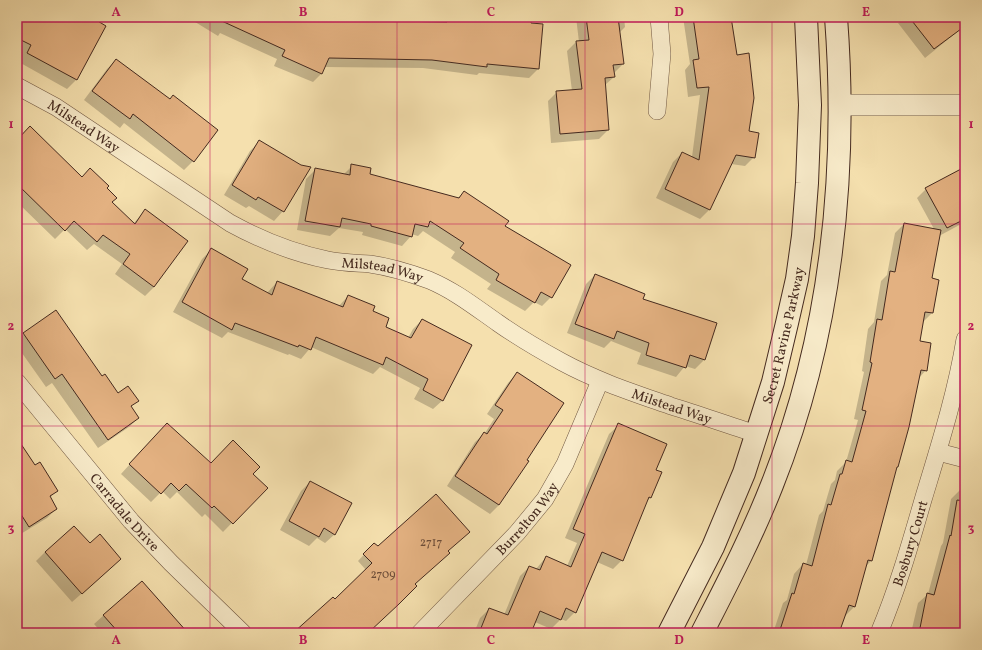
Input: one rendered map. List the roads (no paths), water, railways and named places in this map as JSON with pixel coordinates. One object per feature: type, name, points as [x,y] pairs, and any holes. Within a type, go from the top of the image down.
[{"type":"main road","name":"Secret Ravine Parkway","points":[[669,633],[713,547],[744,473],[773,382],[797,279],[803,236],[809,147],[810,106],[806,17]]},
{"type":"main road","points":[[702,633],[739,562],[773,483],[802,396],[817,336],[833,239],[838,188],[840,62],[836,17]]},
{"type":"main road","points":[[810,106],[840,106]]},
{"type":"main road","points":[[757,434],[787,444]]},
{"type":"street","points":[[657,111],[662,54],[659,17]]},
{"type":"street","name":"Milstead Way","points":[[17,86],[62,111],[248,233],[289,250],[307,255],[328,260],[371,264],[404,271],[441,285],[458,294],[496,322],[540,350],[600,381],[757,434]]},
{"type":"street","points":[[840,106],[965,105]]},
{"type":"street","name":"Bosbury Court","points":[[879,633],[895,592],[938,452],[965,339]]},
{"type":"street","name":"Burrelton Way","points":[[420,633],[517,533],[546,499],[565,464],[600,381]]},
{"type":"street","name":"Carradale Drive","points":[[17,382],[141,532],[243,633]]},
{"type":"street","points":[[938,452],[965,459]]}]
